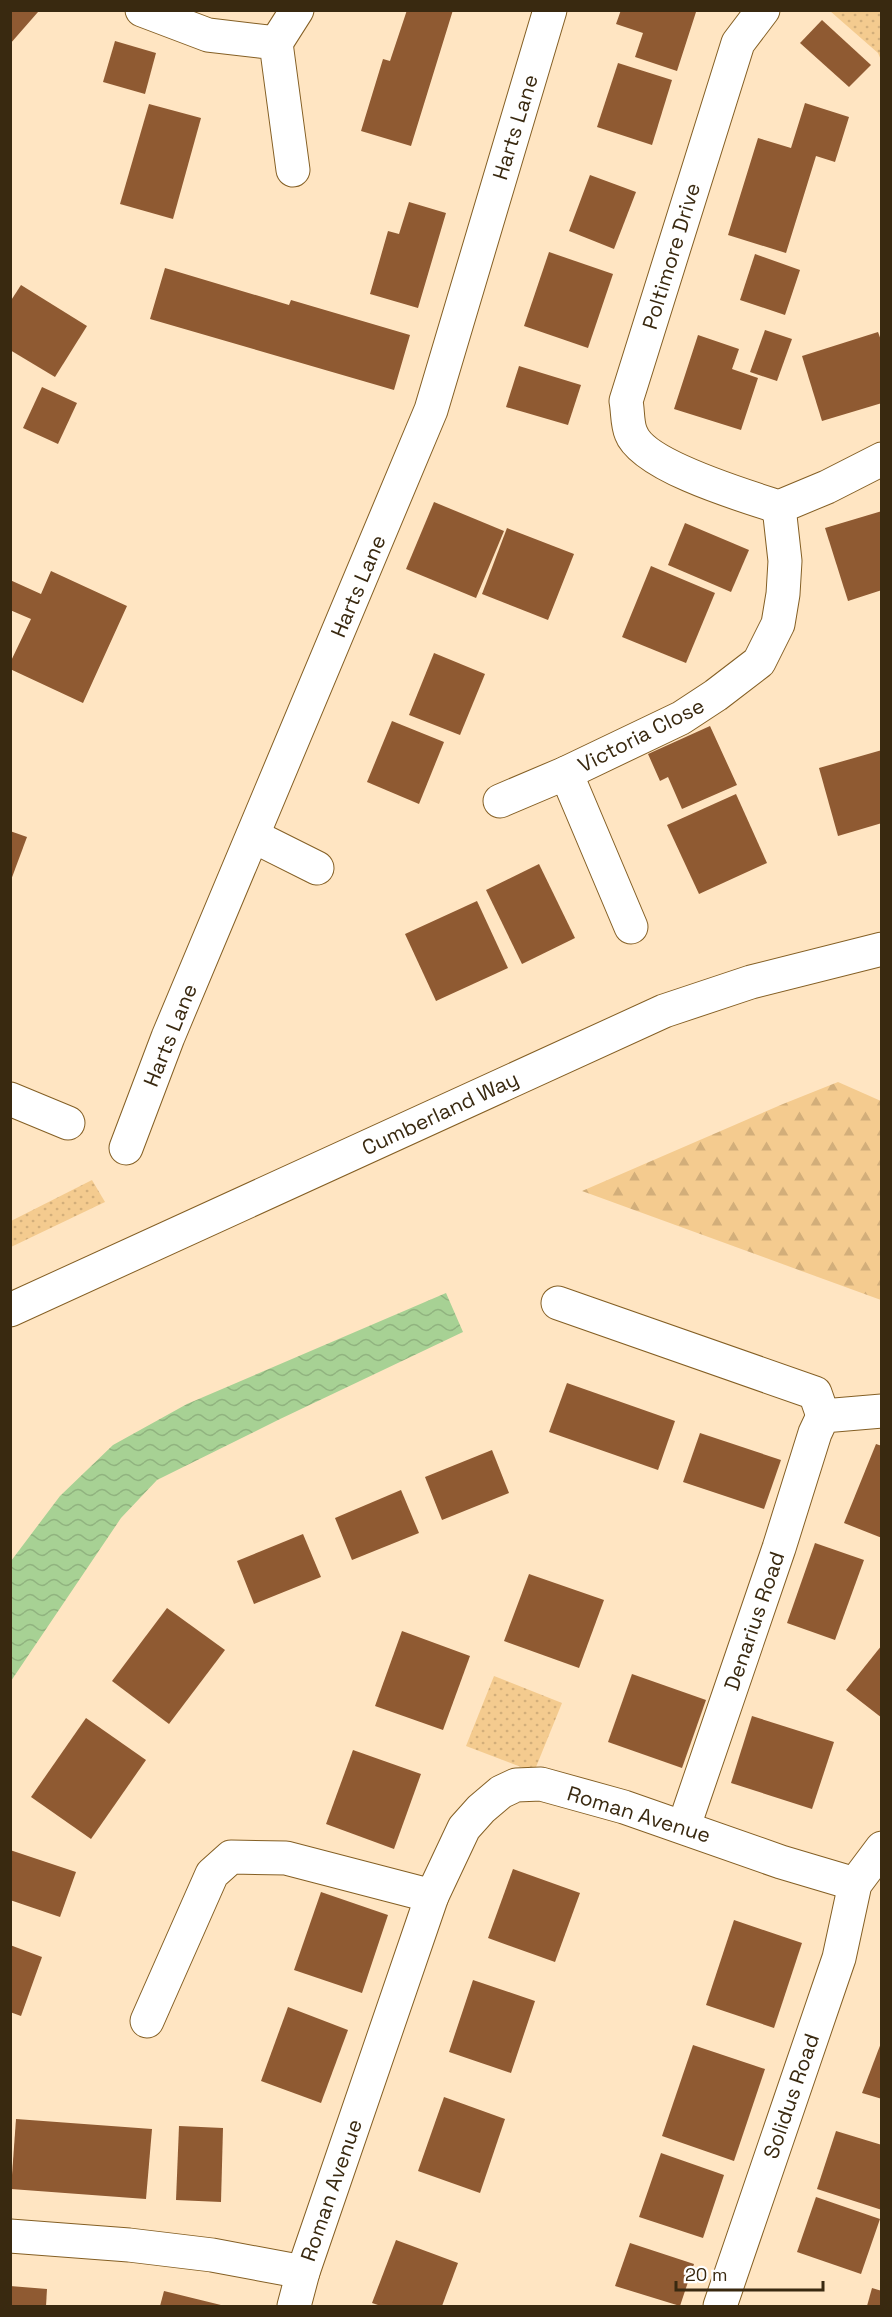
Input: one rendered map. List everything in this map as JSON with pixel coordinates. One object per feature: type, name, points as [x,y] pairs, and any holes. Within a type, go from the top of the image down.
[{"type":"street","points":[[142,10],[208,35],[276,42]]},
{"type":"street","points":[[293,170],[276,42],[297,10]]},
{"type":"street","name":"Harts Lane","points":[[126,1148],[159,1058],[431,410],[550,10]]},
{"type":"street","name":"Poltimore Drive","points":[[763,10],[738,43],[626,401],[631,433],[640,447],[695,478],[778,507]]},
{"type":"street","points":[[778,507],[827,487],[882,459]]},
{"type":"street","name":"Victoria Close","points":[[500,801],[681,717],[716,695],[759,662],[778,624],[783,594],[785,561],[778,507]]},
{"type":"street","name":"Victoria Close","points":[[566,772],[631,927]]},
{"type":"street","points":[[254,836],[317,868]]},
{"type":"street","name":"Cumberland Way","points":[[10,1311],[664,1011],[751,982],[882,949]]},
{"type":"street","points":[[10,1099],[68,1123]]},
{"type":"street","points":[[558,1303],[815,1393],[823,1416],[882,1412]]},
{"type":"street","name":"Denarius Road","points":[[684,1826],[815,1433],[823,1416]]},
{"type":"street","name":"Roman Avenue","points":[[10,2236],[129,2245],[212,2255],[303,2272],[432,1896],[464,1828],[495,1797],[516,1785],[541,1784],[684,1826],[782,1862],[855,1884]]},
{"type":"street","points":[[855,1884],[882,1848]]},
{"type":"street","points":[[147,2021],[212,1875],[231,1857],[286,1858],[432,1896]]},
{"type":"street","name":"Solidus Road","points":[[720,2307],[839,1958],[855,1884]]},
{"type":"street","points":[[294,2307],[303,2272]]},
{"type":"green space","points":[[830,11],[881,11],[881,60],[878,53]]},
{"type":"green space","points":[[838,1082],[881,1101],[881,1300],[582,1191],[783,1104]]},
{"type":"green space","points":[[92,1180],[105,1202],[11,1247],[11,1221]]},
{"type":"green space","points":[[494,1676],[562,1703],[534,1772],[466,1746]]},
{"type":"water","points":[[446,1293],[463,1332],[157,1480],[121,1518],[11,1681],[11,1561],[60,1496],[113,1445],[187,1404]]},
{"type":"building","points":[[10,10],[38,12],[10,44]]},
{"type":"building","points":[[407,10],[453,10],[411,146],[361,131],[383,59],[390,61]]},
{"type":"building","points":[[621,10],[690,10],[696,12],[677,71],[635,57],[643,33],[616,24]]},
{"type":"building","points":[[822,20],[871,65],[849,87],[800,43]]},
{"type":"building","points":[[115,41],[156,53],[145,94],[103,82]]},
{"type":"building","points":[[618,63],[672,80],[652,145],[597,127]]},
{"type":"building","points":[[805,103],[849,117],[835,162],[816,156],[786,253],[728,235],[758,138],[791,148]]},
{"type":"building","points":[[149,104],[201,118],[173,219],[120,204]]},
{"type":"building","points":[[590,175],[636,192],[614,249],[569,231]]},
{"type":"building","points":[[409,202],[446,213],[418,308],[370,294],[388,231],[399,234]]},
{"type":"building","points":[[549,252],[613,274],[588,348],[524,326]]},
{"type":"building","points":[[755,254],[800,270],[785,315],[740,300]]},
{"type":"building","points":[[165,268],[289,305],[291,300],[410,335],[394,390],[150,319]]},
{"type":"building","points":[[21,285],[87,326],[55,377],[10,350],[10,302]]},
{"type":"building","points":[[765,330],[792,339],[777,381],[750,372]]},
{"type":"building","points":[[878,332],[882,343],[882,403],[822,421],[802,356]]},
{"type":"building","points":[[698,335],[739,349],[732,369],[758,378],[741,430],[674,409]]},
{"type":"building","points":[[519,366],[581,385],[568,425],[506,407]]},
{"type":"building","points":[[42,387],[77,403],[58,444],[23,428]]},
{"type":"building","points":[[434,502],[504,531],[476,598],[406,569]]},
{"type":"building","points":[[882,511],[882,590],[848,601],[825,528]]},
{"type":"building","points":[[685,523],[749,550],[731,592],[668,565]]},
{"type":"building","points":[[507,528],[574,554],[548,620],[482,594]]},
{"type":"building","points":[[651,566],[715,593],[686,663],[622,637]]},
{"type":"building","points":[[51,571],[127,606],[83,703],[10,669],[10,663],[31,619],[10,610],[10,580],[41,594]]},
{"type":"building","points":[[434,653],[485,674],[460,735],[409,715]]},
{"type":"building","points":[[392,721],[444,742],[419,804],[367,782]]},
{"type":"building","points":[[710,726],[737,785],[682,809],[668,777],[660,781],[648,754]]},
{"type":"building","points":[[882,750],[882,823],[838,836],[819,768]]},
{"type":"building","points":[[736,794],[767,863],[699,894],[667,825]]},
{"type":"building","points":[[10,831],[27,837],[11,880],[10,880]]},
{"type":"building","points":[[539,864],[575,938],[522,964],[486,890]]},
{"type":"building","points":[[477,901],[508,968],[436,1001],[405,934]]},
{"type":"building","points":[[567,1383],[675,1421],[658,1470],[549,1432]]},
{"type":"building","points":[[700,1433],[781,1460],[764,1509],[683,1482]]},
{"type":"building","points":[[876,1444],[882,1446],[882,1538],[844,1523]]},
{"type":"building","points":[[492,1450],[509,1493],[442,1520],[425,1477]]},
{"type":"building","points":[[401,1490],[419,1533],[352,1560],[335,1518]]},
{"type":"building","points":[[303,1534],[321,1577],[254,1604],[237,1561]]},
{"type":"building","points":[[815,1543],[864,1560],[835,1640],[787,1623]]},
{"type":"building","points":[[529,1574],[604,1600],[579,1668],[504,1641]]},
{"type":"building","points":[[167,1608],[225,1650],[169,1724],[112,1681]]},
{"type":"building","points":[[402,1631],[470,1656],[443,1730],[375,1706]]},
{"type":"building","points":[[882,1645],[882,1718],[846,1690]]},
{"type":"building","points":[[632,1674],[706,1700],[682,1768],[608,1742]]},
{"type":"building","points":[[752,1716],[834,1742],[812,1809],[731,1783]]},
{"type":"building","points":[[86,1718],[146,1760],[91,1839],[31,1797]]},
{"type":"building","points":[[353,1750],[421,1774],[394,1849],[326,1824]]},
{"type":"building","points":[[10,1850],[76,1872],[60,1917],[10,1900]]},
{"type":"building","points":[[513,1869],[580,1893],[555,1962],[488,1938]]},
{"type":"building","points":[[321,1892],[388,1915],[362,1993],[294,1970]]},
{"type":"building","points":[[734,1920],[802,1943],[774,2028],[706,2005]]},
{"type":"building","points":[[10,1945],[42,1957],[21,2016],[10,2012]]},
{"type":"building","points":[[473,1980],[535,2001],[511,2073],[449,2052]]},
{"type":"building","points":[[288,2007],[348,2030],[321,2103],[261,2081]]},
{"type":"building","points":[[882,2043],[882,2099],[862,2093]]},
{"type":"building","points":[[693,2045],[765,2069],[734,2161],[662,2136]]},
{"type":"building","points":[[444,2097],[505,2119],[480,2193],[418,2171]]},
{"type":"building","points":[[16,2119],[152,2129],[146,2199],[11,2189]]},
{"type":"building","points":[[179,2126],[223,2128],[221,2202],[176,2200]]},
{"type":"building","points":[[836,2131],[882,2145],[882,2210],[817,2189]]},
{"type":"building","points":[[661,2153],[724,2175],[703,2238],[639,2217]]},
{"type":"building","points":[[816,2197],[880,2219],[861,2274],[797,2252]]},
{"type":"building","points":[[396,2240],[458,2263],[442,2306],[381,2306],[372,2303]]},
{"type":"building","points":[[630,2243],[694,2264],[680,2306],[615,2286]]},
{"type":"building","points":[[10,2286],[47,2289],[46,2306],[10,2306]]},
{"type":"building","points":[[872,2288],[882,2291],[882,2306],[867,2306]]},
{"type":"building","points":[[164,2291],[225,2306],[160,2306]]}]
